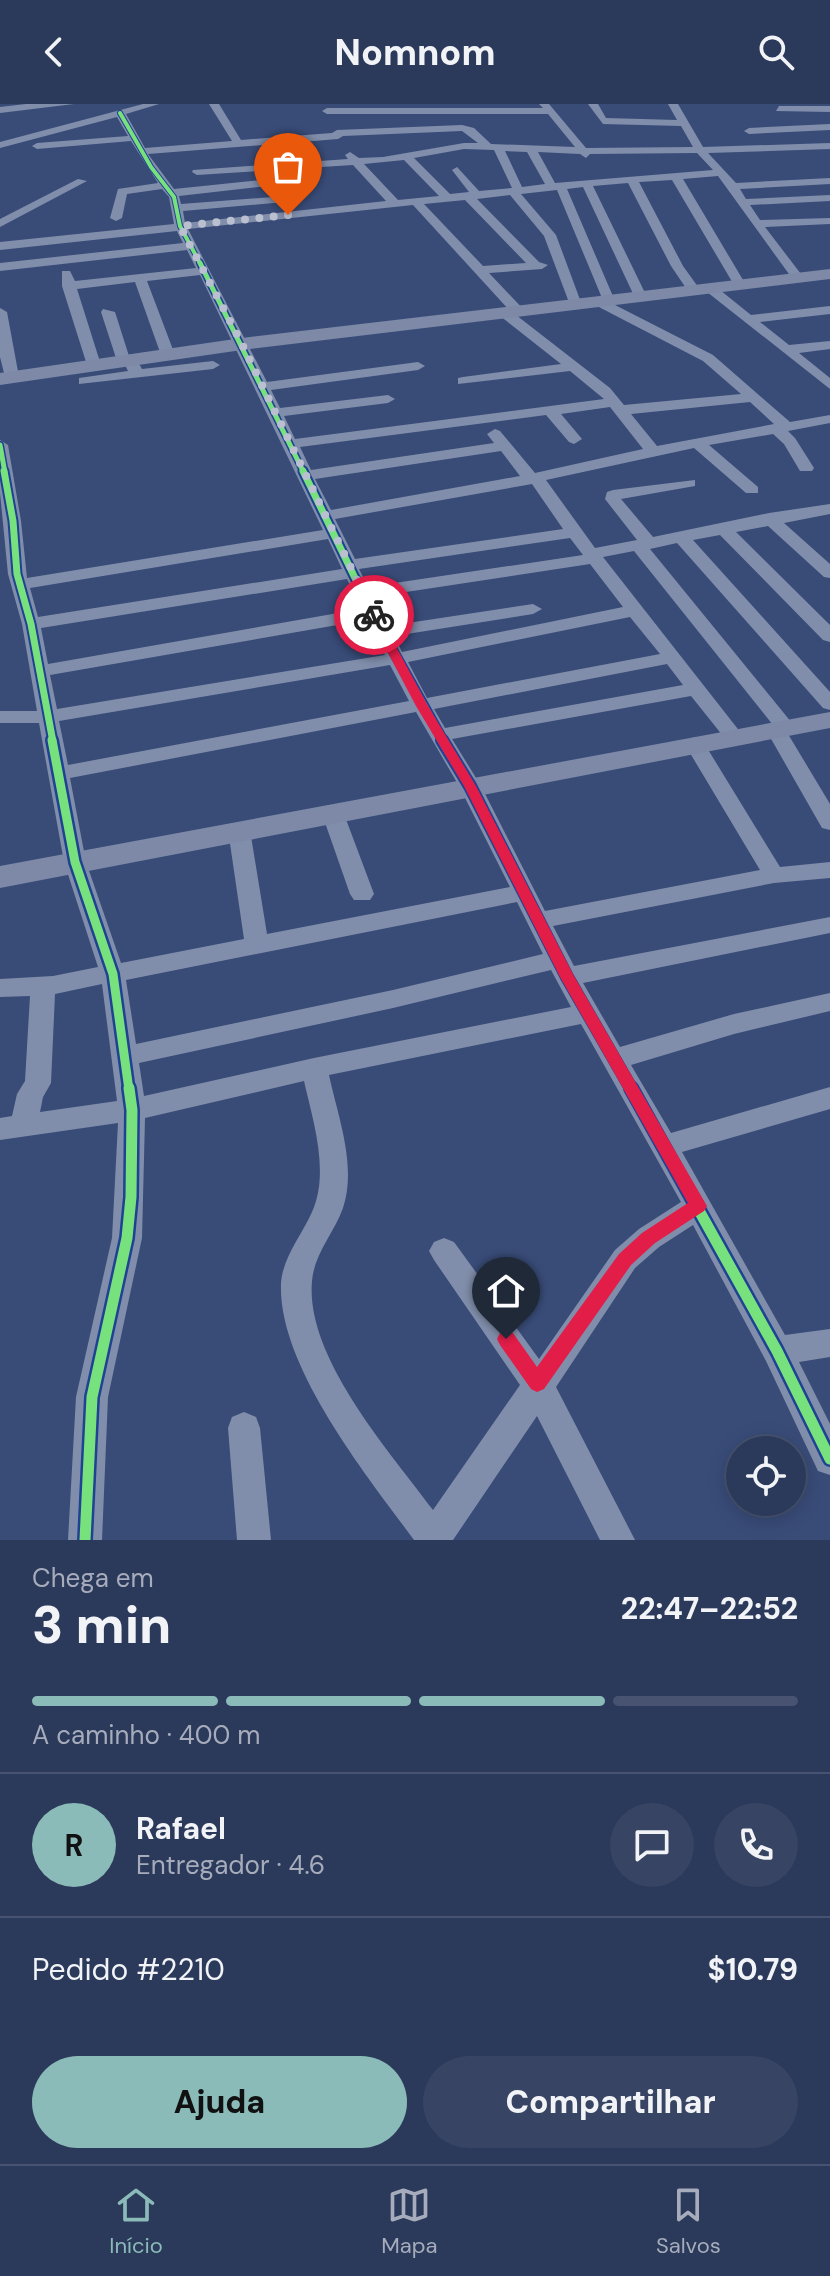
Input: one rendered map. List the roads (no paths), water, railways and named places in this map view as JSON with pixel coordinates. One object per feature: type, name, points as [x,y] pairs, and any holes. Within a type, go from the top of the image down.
[{"type":"street","points":[[0,147],[38,115],[69,104]]},
{"type":"street","points":[[0,110],[38,115],[154,104]]},
{"type":"street","points":[[214,104],[238,143]]},
{"type":"street","points":[[593,104],[603,121],[685,123]]},
{"type":"street","points":[[673,104],[700,150],[733,186],[798,278]]},
{"type":"street","points":[[776,106],[830,109]]},
{"type":"street","points":[[776,106],[803,128]]},
{"type":"street","points":[[395,204],[346,150],[326,107],[548,108],[579,133],[581,149],[590,160]]},
{"type":"street","points":[[133,108],[138,145],[177,212],[350,569],[422,706],[470,786],[563,968],[777,1351],[830,1459]]},
{"type":"street","points":[[284,126],[287,139]]},
{"type":"street","points":[[776,161],[745,127],[830,127]]},
{"type":"street","points":[[0,147],[190,147],[462,128],[470,130],[493,146],[517,192],[550,235],[558,264],[576,305]]},
{"type":"street","points":[[579,133],[609,130]]},
{"type":"street","points":[[338,136],[414,137]]},
{"type":"street","points":[[677,136],[692,136]]},
{"type":"street","points":[[197,166],[355,161],[443,148],[493,146],[581,149],[630,168],[675,176],[720,173]]},
{"type":"street","points":[[116,218],[122,191],[177,212],[288,215],[607,181],[630,168],[700,150],[830,146]]},
{"type":"street","points":[[190,147],[205,189]]},
{"type":"street","points":[[530,147],[556,187],[604,302],[695,350],[755,397],[780,427],[806,468]]},
{"type":"street","points":[[197,166],[346,150]]},
{"type":"street","points":[[405,155],[448,199]]},
{"type":"street","points":[[630,168],[672,256],[703,290],[750,319],[829,383]]},
{"type":"street","points":[[457,170],[473,196],[535,265]]},
{"type":"street","points":[[598,170],[607,181]]},
{"type":"street","points":[[336,176],[366,174]]},
{"type":"street","points":[[675,176],[691,198],[740,285]]},
{"type":"street","points":[[0,267],[64,261],[177,212],[205,189],[321,178]]},
{"type":"street","points":[[0,224],[82,181]]},
{"type":"street","points":[[277,181],[288,215]]},
{"type":"street","points":[[733,186],[830,181]]},
{"type":"street","points":[[587,184],[641,297]]},
{"type":"street","points":[[743,202],[830,198]]},
{"type":"street","points":[[0,246],[177,212],[285,199]]},
{"type":"street","points":[[416,202],[480,270],[512,312],[619,406],[653,451]]},
{"type":"street","points":[[757,224],[830,221]]},
{"type":"street","points":[[64,261],[89,373]]},
{"type":"street","points":[[480,270],[558,264]]},
{"type":"street","points":[[68,286],[203,271]]},
{"type":"street","points":[[0,312],[6,378],[89,373],[168,355],[242,344],[830,274]]},
{"type":"street","points":[[139,277],[168,355]]},
{"type":"street","points":[[750,319],[830,310]]},
{"type":"street","points":[[108,312],[130,365]]},
{"type":"street","points":[[786,350],[830,345]]},
{"type":"street","points":[[130,365],[213,365]]},
{"type":"street","points":[[262,387],[418,366]]},
{"type":"street","points":[[463,381],[574,366]]},
{"type":"street","points":[[289,444],[549,409],[755,397]]},
{"type":"street","points":[[276,413],[388,399]]},
{"type":"street","points":[[549,409],[574,439]]},
{"type":"street","points":[[483,417],[734,737]]},
{"type":"street","points":[[13,578],[329,525],[653,451],[830,419]]},
{"type":"street","points":[[697,443],[752,490]]},
{"type":"street","points":[[0,445],[13,578],[31,624],[75,862],[113,974],[132,1110],[127,1238],[92,1397],[85,1540]]},
{"type":"street","points":[[305,476],[504,446]]},
{"type":"street","points":[[689,483],[613,495],[613,499],[781,729],[830,823]]},
{"type":"street","points":[[40,671],[769,518],[823,510],[830,523]]},
{"type":"street","points":[[769,518],[830,573]]},
{"type":"street","points":[[722,527],[830,636]]},
{"type":"street","points":[[31,624],[574,532]]},
{"type":"street","points":[[681,537],[830,704]]},
{"type":"street","points":[[384,632],[533,609]]},
{"type":"street","points":[[0,717],[48,717],[399,658],[636,610]]},
{"type":"street","points":[[59,773],[671,658]]},
{"type":"street","points":[[439,735],[695,689]]},
{"type":"street","points":[[0,877],[694,743],[830,720]]},
{"type":"street","points":[[694,743],[774,875]]},
{"type":"street","points":[[333,814],[362,894]]},
{"type":"street","points":[[239,830],[257,947]]},
{"type":"street","points":[[540,920],[774,875],[830,870]]},
{"type":"street","points":[[0,988],[43,986],[113,974],[526,892]]},
{"type":"street","points":[[126,1056],[393,999],[830,925]]},
{"type":"street","points":[[12,1128],[38,1083],[43,986]]},
{"type":"street","points":[[615,1059],[734,1024],[830,1002]]},
{"type":"street","points":[[12,1128],[132,1110],[314,1068],[589,1013]]},
{"type":"street","points":[[314,1068],[334,1174],[331,1200],[305,1254],[296,1283],[299,1308],[328,1388],[358,1434],[441,1536],[537,1383],[625,1259],[649,1238],[698,1206]]},
{"type":"street","points":[[665,1146],[830,1098]]},
{"type":"street","points":[[444,1251],[537,1383],[618,1540]]},
{"type":"street","points":[[777,1351],[830,1343]]},
{"type":"street","points":[[244,1428],[254,1540]]}]
